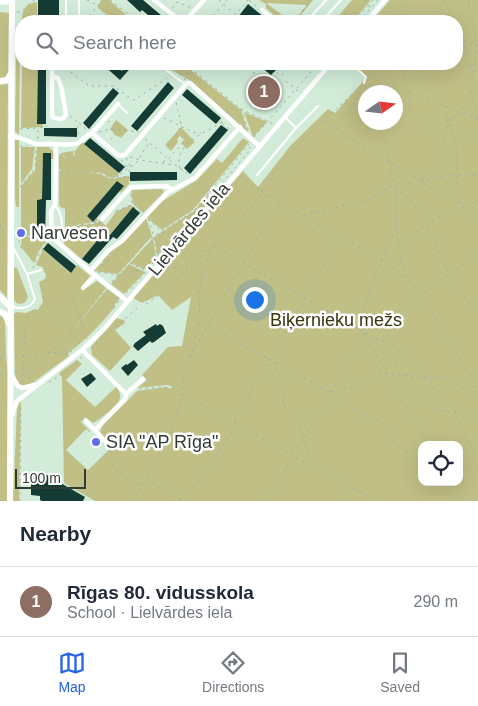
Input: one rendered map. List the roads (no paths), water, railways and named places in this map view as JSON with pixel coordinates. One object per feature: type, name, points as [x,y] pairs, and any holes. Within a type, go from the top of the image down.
[{"type":"main road","points":[[10,501],[12,357],[9,242],[12,1]]},
{"type":"main road","points":[[0,81],[7,80],[10,74]]},
{"type":"main road","points":[[0,297],[11,307]]},
{"type":"main road","points":[[0,312],[5,314],[11,328]]},
{"type":"street","points":[[154,0],[172,15]]},
{"type":"street","points":[[191,15],[204,0]]},
{"type":"street","points":[[372,15],[385,0]]},
{"type":"street","points":[[0,2],[12,1]]},
{"type":"street","points":[[262,10],[268,15]]},
{"type":"street","points":[[52,70],[52,76],[52,117],[61,119],[65,116],[66,112],[60,83],[58,78],[52,76]]},
{"type":"street","name":"Lielvārdes iela","points":[[11,419],[16,402],[72,358],[127,301],[173,242],[219,193],[323,70]]},
{"type":"street","points":[[90,132],[122,157],[159,116],[183,83],[190,83],[259,146]]},
{"type":"street","points":[[10,136],[36,144],[76,144],[106,118],[118,104]]},
{"type":"street","points":[[90,271],[110,249],[122,241],[146,218],[160,200],[172,189],[186,184],[195,178],[240,127]]},
{"type":"street","points":[[56,144],[56,205],[51,213],[51,238],[127,301]]},
{"type":"street","points":[[101,219],[130,187],[166,186],[172,189]]},
{"type":"street","points":[[83,288],[95,276]]},
{"type":"street","points":[[82,348],[126,394]]},
{"type":"street","name":"Lielvārdes iela","points":[[12,374],[18,386],[22,388],[38,383]]},
{"type":"street","points":[[95,430],[125,399],[126,394],[143,379]]},
{"type":"street","points":[[86,421],[110,446]]},
{"type":"lane","points":[[66,0],[66,15]]},
{"type":"lane","points":[[79,0],[79,15]]},
{"type":"lane","points":[[312,15],[326,0]]},
{"type":"lane","points":[[327,15],[341,0]]},
{"type":"lane","points":[[166,70],[183,83]]},
{"type":"lane","points":[[358,70],[366,77],[364,83]]},
{"type":"lane","points":[[118,104],[127,113]]},
{"type":"lane","points":[[257,175],[296,128],[318,106]]},
{"type":"lane","points":[[284,117],[296,128]]},
{"type":"lane","points":[[56,205],[61,215],[61,234],[57,242]]},
{"type":"lane","points":[[9,242],[27,274],[35,299],[33,303],[24,308],[11,307]]},
{"type":"lane","points":[[27,274],[41,270]]},
{"type":"place","name":"Rīgas 80. vidusskola","points":[[264,92]]},
{"type":"place","name":"Narvesen","points":[[21,233]]},
{"type":"place","name":"SIA \"AP Rīga\"","points":[[96,442]]},
{"type":"park label","name":"Biķernieku mežs","points":[[336,320]]}]
